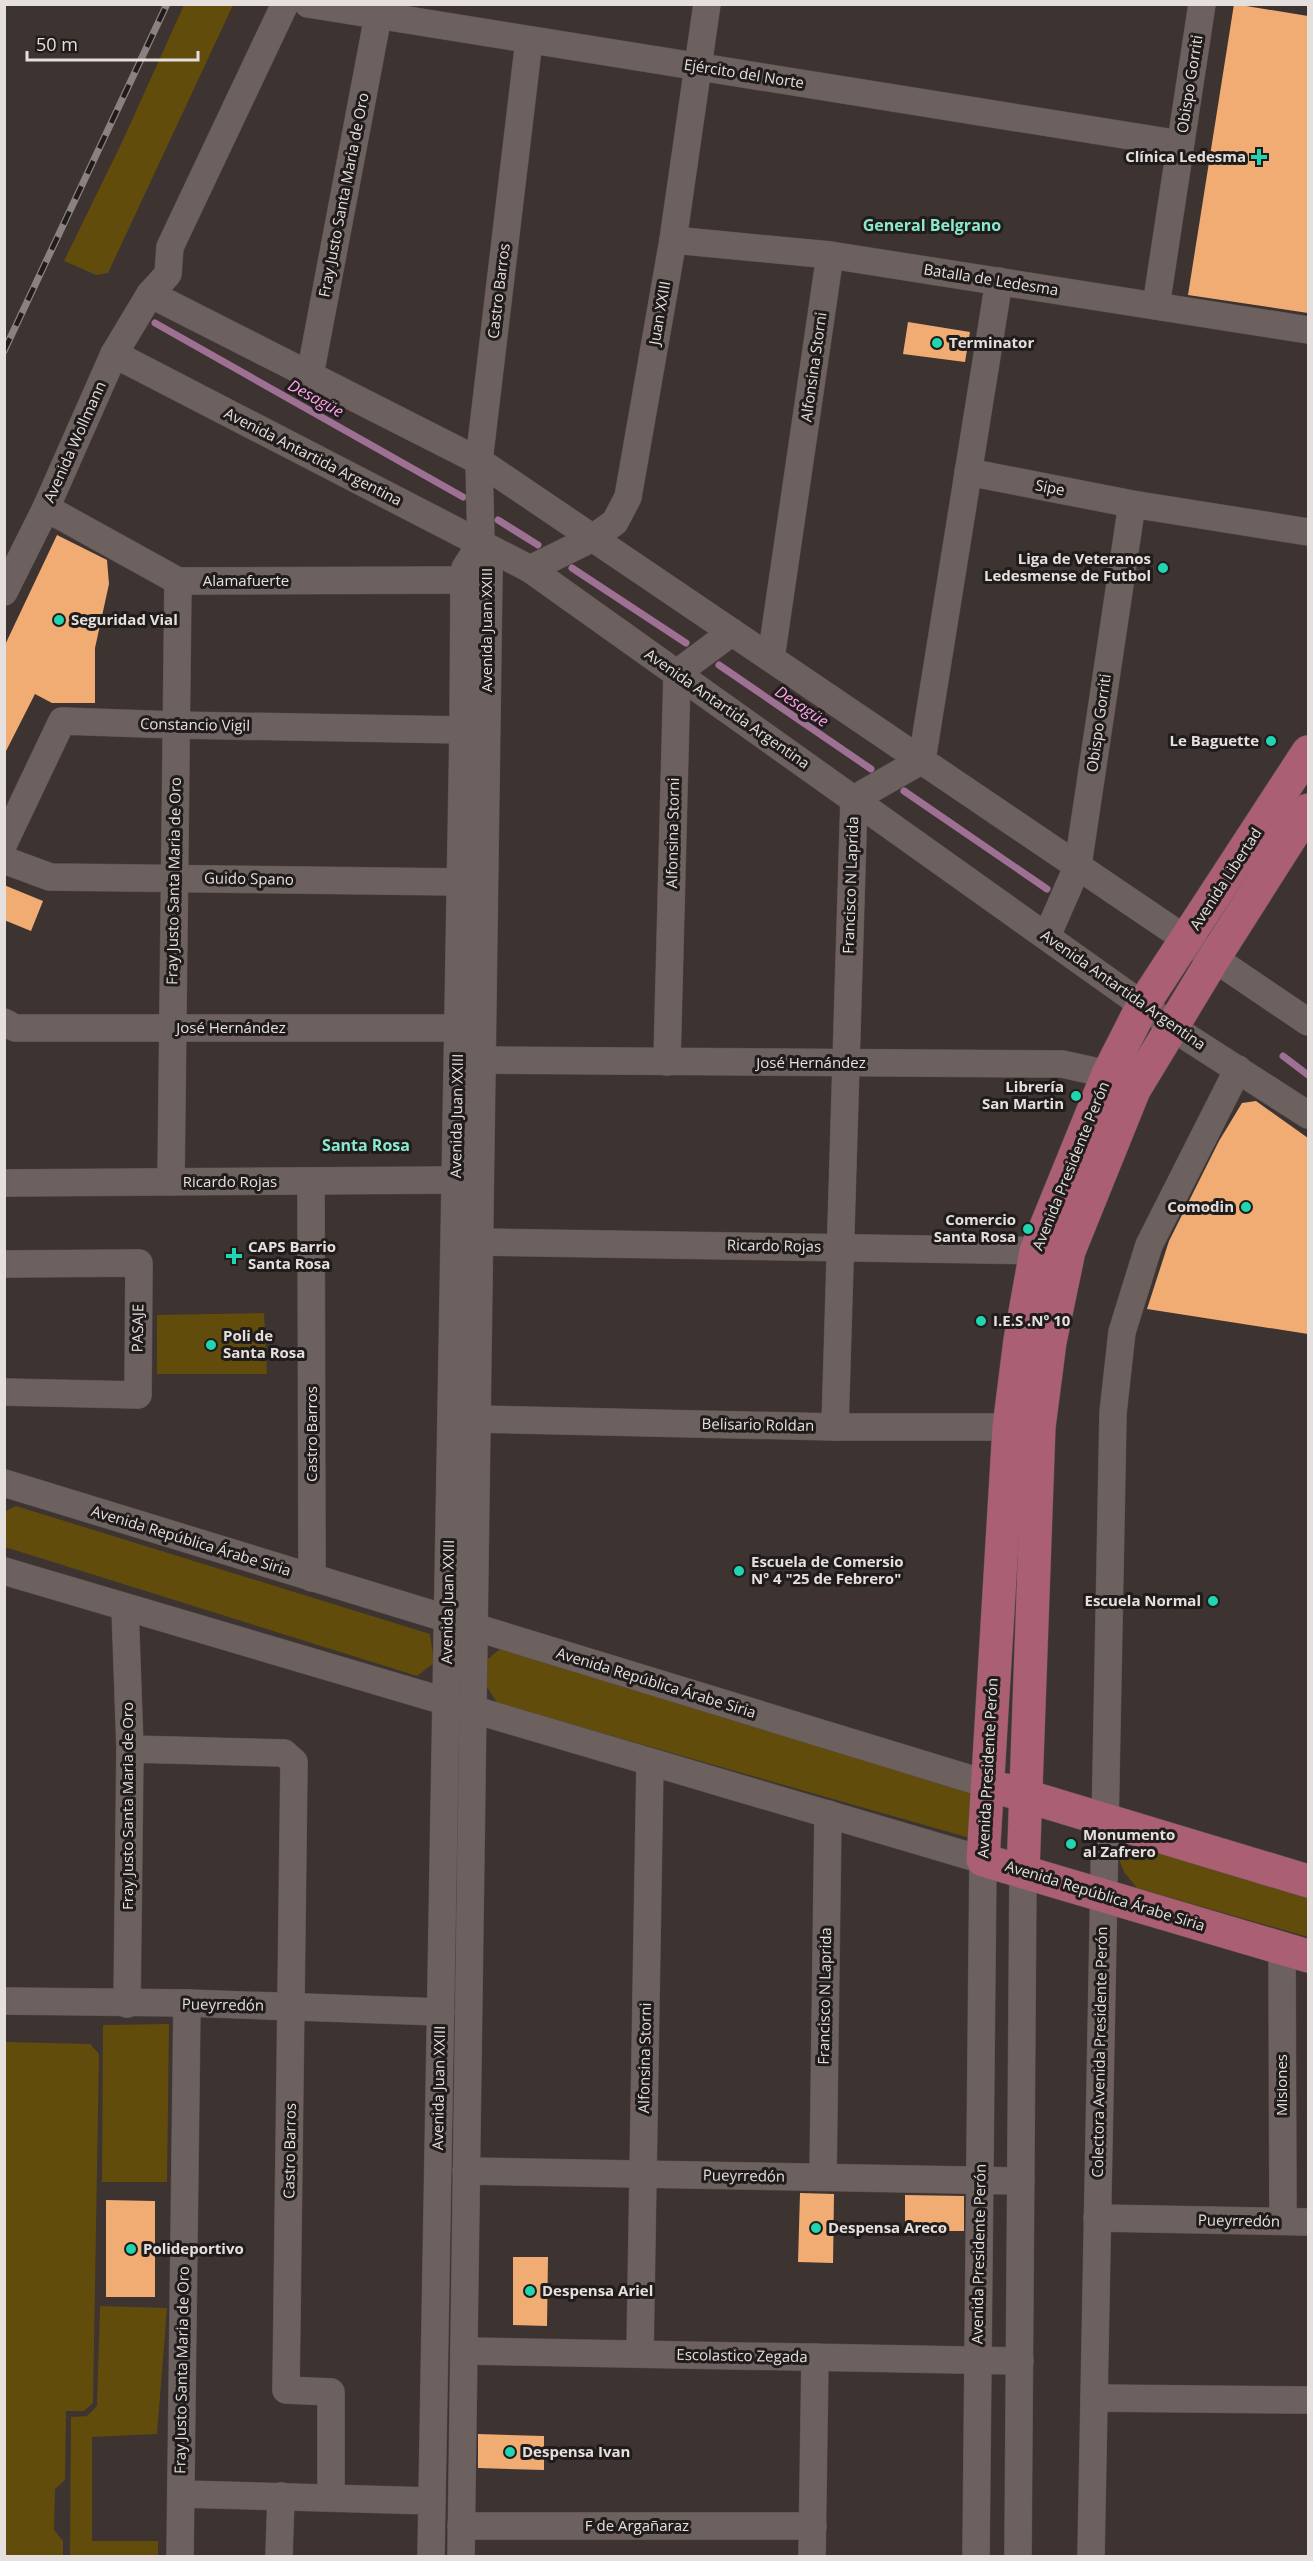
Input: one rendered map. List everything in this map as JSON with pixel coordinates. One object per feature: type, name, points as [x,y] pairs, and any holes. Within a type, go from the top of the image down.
[{"type":"main road","name":"Avenida Libertad","points":[[1143,1005],[1308,752]]},
{"type":"main road","points":[[1172,1026],[1308,810]]},
{"type":"main road","name":"Avenida Presidente Perón","points":[[983,1860],[987,1784],[1024,1427],[1050,1342],[1069,1251],[1143,1005]]},
{"type":"main road","name":"Avenida Presidente Perón","points":[[1023,1872],[1026,1796],[1024,1427],[1020,1340],[1036,1251],[1121,1082],[1172,1026]]},
{"type":"main road","name":"Avenida República Árabe Siria","points":[[987,1784],[1308,1881]]},
{"type":"main road","name":"Avenida República Árabe Siria","points":[[983,1860],[1295,1952]]},
{"type":"street","name":"Avenida Wollmann","points":[[150,294],[152,244],[265,4]]},
{"type":"street","name":"Avenida Wollmann","points":[[4,592],[46,508],[114,354],[150,294],[168,274],[170,247],[285,4]]},
{"type":"street","name":"Ejército del Norte","points":[[308,4],[1180,144]]},
{"type":"street","name":"Juan XXIII","points":[[530,569],[593,538],[615,522],[628,497],[673,240],[707,4]]},
{"type":"street","name":"Obispo Gorriti","points":[[1156,306],[1202,4]]},
{"type":"street","name":"Fray Justo Santa Maria de Oro","points":[[310,375],[378,16]]},
{"type":"street","name":"Castro Barros","points":[[481,543],[479,461],[529,40]]},
{"type":"street","name":"Batalla de Ledesma","points":[[673,240],[830,255],[1308,330]]},
{"type":"street","name":"Alfonsina Storni","points":[[771,658],[830,255]]},
{"type":"street","points":[[922,760],[999,280]]},
{"type":"street","points":[[150,294],[479,461],[1308,1022]]},
{"type":"street","name":"Avenida Antartida Argentina","points":[[114,354],[530,569],[1172,1026],[1308,1115]]},
{"type":"street","name":"Sipe","points":[[968,472],[1132,504],[1308,532]]},
{"type":"street","name":"Obispo Gorriti","points":[[1047,936],[1078,866],[1132,504]]},
{"type":"street","name":"Alamafuerte","points":[[46,508],[178,581],[464,580]]},
{"type":"street","name":"Avenida Juan XXIII","points":[[431,2556],[464,730],[464,580],[465,568],[481,543]]},
{"type":"street","name":"Avenida Juan XXIII","points":[[460,2556],[489,571],[481,543]]},
{"type":"street","name":"Fray Justo Santa Maria de Oro","points":[[171,1182],[178,581]]},
{"type":"street","points":[[677,673],[732,632]]},
{"type":"street","name":"Alfonsina Storni","points":[[668,1062],[677,673]]},
{"type":"street","name":"Constancio Vigil","points":[[4,843],[62,721],[464,730]]},
{"type":"street","name":"Francisco N Laprida","points":[[835,1427],[854,799],[922,760]]},
{"type":"street","name":"Guido Spano","points":[[4,860],[50,877],[461,882]]},
{"type":"street","name":"José Hernández","points":[[4,1022],[15,1028],[458,1028]]},
{"type":"street","name":"José Hernández","points":[[482,1060],[1062,1064],[1121,1082]]},
{"type":"street","name":"Colectora Avenida Presidente Perón","points":[[1091,2556],[1113,1413],[1122,1332],[1149,1245],[1238,1069]]},
{"type":"street","name":"Ricardo Rojas","points":[[4,1183],[456,1180]]},
{"type":"street","name":"Castro Barros","points":[[311,1182],[312,1578]]},
{"type":"street","name":"Ricardo Rojas","points":[[479,1242],[1069,1251]]},
{"type":"street","name":"PASAJE","points":[[4,1264],[139,1263],[138,1395],[4,1392]]},
{"type":"street","name":"Belisario Roldan","points":[[477,1419],[835,1427],[1024,1427]]},
{"type":"street","name":"Avenida República Árabe Siria","points":[[4,1483],[987,1784]]},
{"type":"street","name":"Avenida República Árabe Siria","points":[[4,1571],[983,1860]]},
{"type":"street","name":"Fray Justo Santa Maria de Oro","points":[[125,1607],[130,1749],[127,2004]]},
{"type":"street","name":"Castro Barros","points":[[130,1749],[284,1753],[294,1762],[286,2390],[331,2392],[331,2497]]},
{"type":"street","name":"Alfonsina Storni","points":[[640,2354],[650,1762]]},
{"type":"street","name":"Francisco N Laprida","points":[[823,2177],[828,1814]]},
{"type":"street","name":"Avenida Presidente Perón","points":[[976,2556],[983,1860]]},
{"type":"street","name":"Avenida Presidente Perón","points":[[1018,2556],[1023,1872]]},
{"type":"street","name":"Misiones","points":[[1295,1952],[1296,2222]]},
{"type":"street","name":"Pueyrredón","points":[[4,2001],[187,2003],[441,2012]]},
{"type":"street","name":"Fray Justo Santa Maria de Oro","points":[[180,2556],[187,2003]]},
{"type":"street","name":"Pueyrredón","points":[[466,2171],[1021,2181]]},
{"type":"street","name":"Pueyrredón","points":[[1097,2218],[1296,2222]]},
{"type":"street","name":"Escolastico Zegada","points":[[464,2351],[1020,2361]]},
{"type":"street","points":[[812,2556],[815,2357]]},
{"type":"street","points":[[1094,2398],[1308,2400]]},
{"type":"street","points":[[181,2494],[432,2501]]},
{"type":"street","points":[[279,2556],[281,2496]]},
{"type":"street","name":"F de Argañaraz","points":[[461,2526],[813,2526]]},
{"type":"shaded area","points":[[184,5],[233,5],[108,273],[96,275],[64,261],[123,140]]},
{"type":"shaded area","name":"Poli de Santa Rosa","points":[[264,1313],[267,1374],[157,1374],[157,1315]]},
{"type":"shaded area","points":[[16,1506],[430,1634],[434,1663],[417,1676],[5,1547],[4,1512]]},
{"type":"shaded area","points":[[500,1649],[976,1794],[970,1838],[497,1703],[484,1682],[483,1663]]},
{"type":"shaded area","points":[[1144,1846],[1308,1890],[1308,1937],[1137,1888],[1124,1872],[1119,1859]]},
{"type":"shaded area","points":[[169,2024],[167,2182],[102,2182],[103,2025]]},
{"type":"shaded area","points":[[5,2042],[90,2044],[99,2054],[93,2403],[84,2411],[66,2411],[65,2480],[55,2489],[54,2530],[63,2541],[63,2556],[5,2556]]},
{"type":"shaded area","points":[[100,2306],[167,2308],[157,2434],[92,2437],[92,2541],[158,2541],[158,2556],[70,2556],[71,2417],[87,2416],[97,2406]]},
{"type":"building","name":"Clínica Ledesma","points":[[1234,4],[1308,16],[1308,313],[1188,295]]},
{"type":"building","name":"Terminator","points":[[908,322],[970,332],[965,362],[903,354]]},
{"type":"building","name":"Seguridad Vial","points":[[57,535],[107,560],[109,584],[95,648],[95,703],[52,703],[35,694],[4,755],[4,647]]},
{"type":"building","points":[[4,885],[43,901],[31,931],[4,920]]},
{"type":"building","name":"Comodin","points":[[1256,1101],[1308,1138],[1308,1334],[1147,1309],[1169,1241],[1219,1141],[1242,1103]]},
{"type":"building","name":"Despensa Areco","points":[[800,2193],[834,2194],[833,2263],[798,2262]]},
{"type":"building","points":[[905,2195],[964,2196],[964,2231],[905,2231]]},
{"type":"building","name":"Polideportivo","points":[[106,2200],[155,2201],[155,2297],[106,2297]]},
{"type":"building","name":"Despensa Ariel","points":[[513,2257],[548,2257],[547,2326],[513,2325]]},
{"type":"building","name":"Despensa Ivan","points":[[478,2434],[544,2436],[544,2470],[478,2468]]},
{"type":"waterway","name":"Desagüe","points":[[155,323],[463,497]]},
{"type":"waterway","name":"Desagüe","points":[[498,520],[538,545]]},
{"type":"waterway","name":"Desagüe","points":[[572,568],[686,643]]},
{"type":"waterway","name":"Desagüe","points":[[719,665],[871,769]]},
{"type":"waterway","name":"Desagüe","points":[[904,791],[1047,889]]},
{"type":"waterway","name":"Desagüe","points":[[1283,1056],[1308,1075]]},
{"type":"railway","points":[[4,351],[167,4]]},
{"type":"place","name":"Clínica Ledesma","points":[[1259,157]]},
{"type":"place","name":"Terminator","points":[[937,343]]},
{"type":"place","name":"Liga de Veteranos Ledesmense de Futbol","points":[[1163,568]]},
{"type":"place","name":"Seguridad Vial","points":[[59,620]]},
{"type":"place","name":"Le Baguette","points":[[1271,741]]},
{"type":"place","name":"Librería San Martin","points":[[1076,1096]]},
{"type":"place","name":"Comodin","points":[[1246,1207]]},
{"type":"place","name":"Comercio Santa Rosa","points":[[1028,1229]]},
{"type":"place","name":"CAPS Barrio Santa Rosa","points":[[234,1256]]},
{"type":"place","name":"I.E.S .Nº 10","points":[[981,1321]]},
{"type":"place","name":"Poli de Santa Rosa","points":[[211,1345]]},
{"type":"place","name":"Escuela de Comersio Nº 4 \"25 de Febrero\"","points":[[739,1571]]},
{"type":"place","name":"Escuela Normal","points":[[1213,1601]]},
{"type":"place","name":"Monumento al Zafrero","points":[[1071,1844]]},
{"type":"place","name":"Despensa Areco","points":[[816,2228]]},
{"type":"place","name":"Polideportivo","points":[[131,2249]]},
{"type":"place","name":"Despensa Ariel","points":[[530,2291]]},
{"type":"place","name":"Despensa Ivan","points":[[510,2452]]},
{"type":"district","name":"General Belgrano","points":[[932,225]]},
{"type":"district","name":"Santa Rosa","points":[[366,1145]]}]
